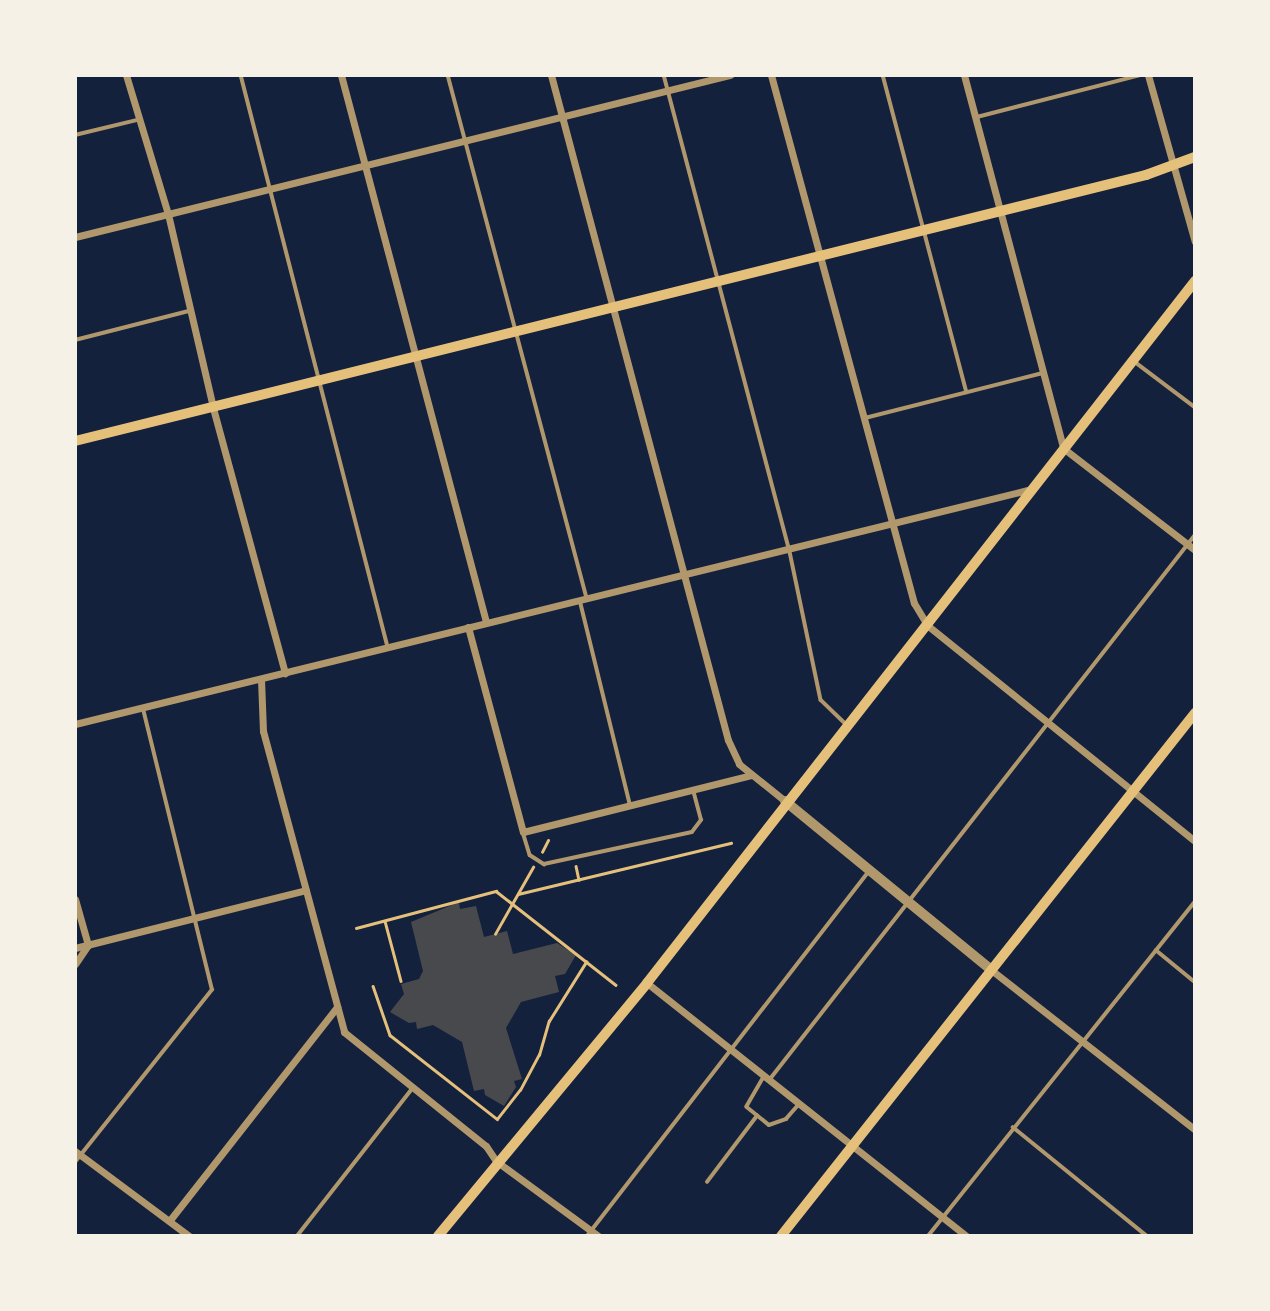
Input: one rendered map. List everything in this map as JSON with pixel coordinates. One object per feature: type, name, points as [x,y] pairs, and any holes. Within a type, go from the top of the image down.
[{"type":"main road","points":[[75,441],[999,210],[1195,157]]},
{"type":"main road","points":[[443,1234],[496,1161],[647,983],[785,801],[927,625],[1028,490],[1195,281]]},
{"type":"main road","points":[[781,1236],[1195,713]]},
{"type":"street","points":[[126,75],[169,214],[214,408],[285,673]]},
{"type":"street","points":[[341,75],[486,622]]},
{"type":"street","points":[[551,75],[615,307],[728,740],[739,764],[870,868],[1079,1043],[1195,1130]]},
{"type":"street","points":[[75,237],[730,75]]},
{"type":"street","points":[[771,75],[909,591],[927,625],[1195,841]]},
{"type":"street","points":[[964,75],[1063,448],[1195,550]]},
{"type":"street","points":[[1148,75],[1195,242]]},
{"type":"street","points":[[75,724],[684,575],[890,521],[1028,490]]},
{"type":"street","points":[[468,627],[523,832],[751,775]]},
{"type":"street","points":[[261,679],[263,731],[344,1032],[486,1146],[496,1161],[592,1234]]},
{"type":"street","points":[[75,948],[306,890]]},
{"type":"street","points":[[75,899],[88,945]]},
{"type":"street","points":[[75,964],[88,945]]},
{"type":"street","points":[[647,983],[966,1236]]},
{"type":"street","points":[[170,1220],[337,1007]]},
{"type":"street","points":[[77,1156],[170,1220],[184,1234]]},
{"type":"lane","points":[[241,75],[388,647]]},
{"type":"lane","points":[[448,75],[583,599],[630,806]]},
{"type":"lane","points":[[664,75],[789,547],[821,700],[847,724]]},
{"type":"lane","points":[[883,75],[967,392]]},
{"type":"lane","points":[[975,118],[1140,75]]},
{"type":"lane","points":[[75,135],[139,120]]},
{"type":"lane","points":[[75,340],[191,310]]},
{"type":"lane","points":[[1132,359],[1195,407]]},
{"type":"lane","points":[[863,418],[1043,373]]},
{"type":"lane","points":[[800,1103],[786,1119],[769,1125],[747,1107],[767,1077],[1195,535]]},
{"type":"lane","points":[[77,1156],[212,990],[197,917],[143,708]]},
{"type":"lane","points":[[523,832],[527,850],[537,860],[557,863],[692,832],[701,820],[693,790]]},
{"type":"lane","points":[[592,1234],[870,868]]},
{"type":"lane","points":[[929,1236],[1079,1043],[1195,901]]},
{"type":"lane","points":[[1155,949],[1195,982]]},
{"type":"lane","points":[[297,1236],[412,1088]]},
{"type":"lane","points":[[707,1182],[757,1116]]},
{"type":"lane","points":[[1013,1127],[1147,1236]]},
{"type":"path","points":[[495,934],[548,840]]},
{"type":"path","points":[[518,894],[731,843]]},
{"type":"path","points":[[576,866],[579,880]]},
{"type":"path","points":[[356,928],[496,891],[616,985]]},
{"type":"path","points":[[385,921],[401,981]]},
{"type":"path","points":[[373,986],[390,1035],[497,1119],[520,1090],[539,1055],[549,1021],[586,961]]},
{"type":"building","points":[[459,902],[460,909],[476,906],[484,937],[507,931],[513,954],[557,943],[576,955],[565,974],[555,976],[559,992],[521,1002],[506,1028],[522,1079],[514,1081],[516,1087],[504,1106],[485,1095],[484,1089],[474,1091],[462,1042],[433,1025],[417,1029],[416,1022],[409,1023],[390,1012],[404,994],[401,984],[419,979],[423,971],[411,922]]}]
